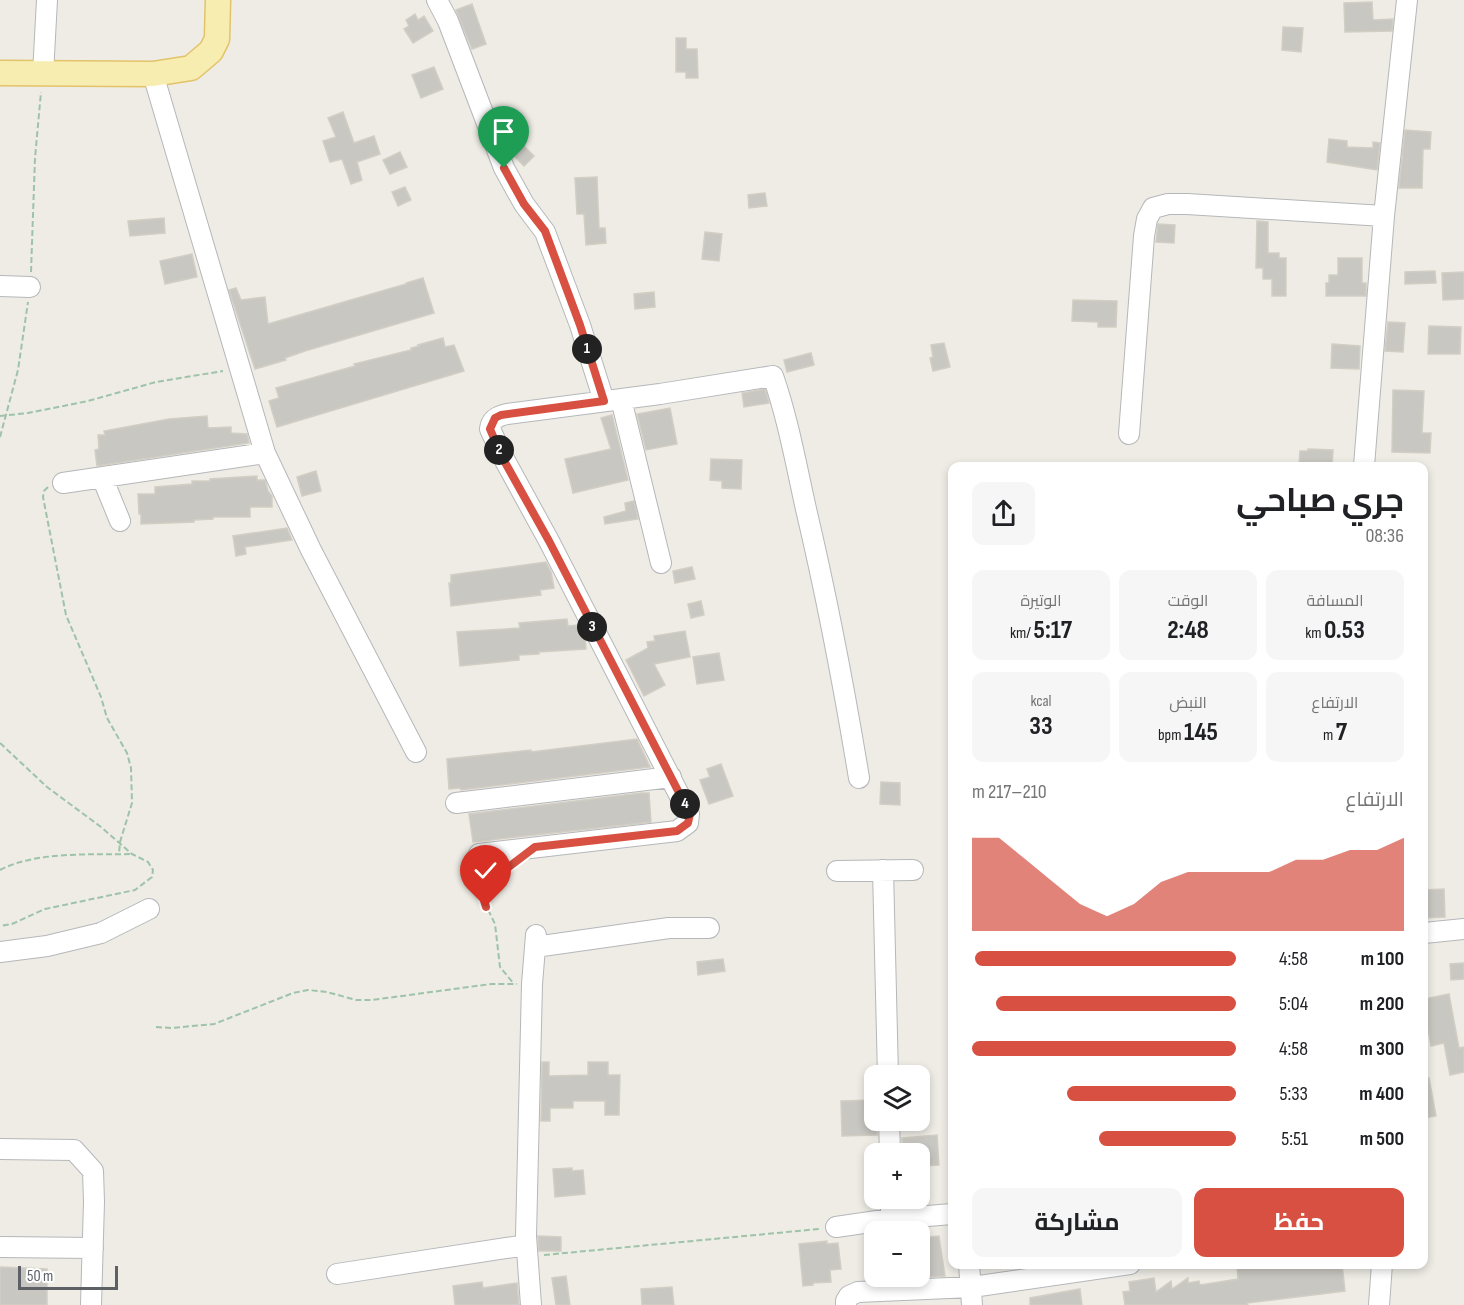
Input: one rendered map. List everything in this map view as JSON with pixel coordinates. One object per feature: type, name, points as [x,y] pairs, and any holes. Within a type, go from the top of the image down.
[{"type":"main road","points":[[0,73],[153,74],[191,68],[211,51],[217,39],[218,0]]},
{"type":"street","points":[[43,74],[47,0]]},
{"type":"street","points":[[437,0],[452,30],[504,168],[524,204],[545,231],[580,325],[613,400],[661,563]]},
{"type":"street","points":[[1364,462],[1384,216],[1407,0]]},
{"type":"street","points":[[153,74],[265,453],[310,550],[416,752]]},
{"type":"street","points":[[1129,434],[1144,236],[1147,219],[1153,208],[1168,204],[1187,204],[1384,216]]},
{"type":"street","points":[[0,286],[30,286]]},
{"type":"street","points":[[480,854],[677,831],[688,823],[690,814],[549,541],[502,457],[490,429],[495,418],[501,415],[773,376],[781,398],[812,533],[841,673],[859,778]]},
{"type":"street","points":[[63,483],[265,453]]},
{"type":"street","points":[[102,477],[120,521]]},
{"type":"street","points":[[456,802],[670,777]]},
{"type":"street","points":[[883,870],[888,1065]]},
{"type":"street","points":[[837,871],[913,870]]},
{"type":"street","points":[[0,952],[47,946],[101,933],[149,909]]},
{"type":"street","points":[[531,1305],[526,1251],[523,984],[535,941],[669,928],[709,928]]},
{"type":"street","points":[[1428,933],[1464,929]]},
{"type":"street","points":[[0,1149],[74,1150],[93,1171],[91,1305]]},
{"type":"street","points":[[891,1209],[891,1219]]},
{"type":"street","points":[[836,1227],[948,1214]]},
{"type":"street","points":[[0,1247],[93,1248]]},
{"type":"street","points":[[337,1274],[526,1251]]},
{"type":"street","points":[[969,1269],[972,1296]]},
{"type":"street","points":[[846,1305],[849,1296],[858,1292],[972,1296],[1067,1269]]},
{"type":"street","points":[[1379,1305],[1382,1269]]},
{"type":"path","points":[[0,437],[7,416],[26,329],[35,159],[43,74]]},
{"type":"path","points":[[0,416],[88,401],[142,385],[191,375],[222,371],[235,372],[242,376]]},
{"type":"path","points":[[63,483],[49,486],[43,496],[63,603],[72,632],[101,697],[107,718],[127,753],[131,768],[132,803],[119,855]]},
{"type":"path","points":[[0,743],[47,787],[101,826],[132,854],[148,862],[153,870],[152,877],[135,890],[45,909],[12,924],[0,926]]},
{"type":"path","points":[[0,870],[20,862],[46,858],[132,854]]},
{"type":"path","points":[[512,865],[487,886],[483,897],[495,924],[500,967],[523,984]]},
{"type":"path","points":[[156,1027],[214,1024],[293,993],[308,990],[327,992],[356,1000],[372,1000],[490,984],[523,984]]},
{"type":"path","points":[[526,1251],[836,1227]]},
{"type":"building","points":[[1372,2],[1373,20],[1393,19],[1392,31],[1345,32],[1344,3]]},
{"type":"building","points":[[472,4],[486,44],[472,49],[456,10]]},
{"type":"building","points":[[415,14],[418,20],[424,16],[433,31],[413,43],[404,29],[409,26],[406,20]]},
{"type":"building","points":[[1283,27],[1303,28],[1301,52],[1282,50]]},
{"type":"building","points":[[676,38],[686,38],[686,49],[697,49],[698,78],[686,78],[686,72],[676,72]]},
{"type":"building","points":[[434,67],[443,89],[421,98],[412,75]]},
{"type":"building","points":[[343,112],[354,143],[374,136],[380,154],[357,162],[362,180],[351,184],[342,159],[330,162],[323,141],[336,137],[328,118]]},
{"type":"building","points":[[1405,130],[1431,132],[1430,149],[1423,149],[1422,188],[1399,188]]},
{"type":"building","points":[[1329,139],[1347,141],[1347,147],[1373,148],[1373,142],[1380,143],[1377,170],[1327,162]]},
{"type":"building","points":[[524,146],[534,156],[524,166],[514,156]]},
{"type":"building","points":[[400,152],[407,167],[390,174],[383,160]]},
{"type":"building","points":[[597,177],[599,228],[605,228],[606,243],[586,245],[584,214],[577,214],[575,178]]},
{"type":"building","points":[[405,187],[411,200],[398,206],[392,192]]},
{"type":"building","points":[[765,193],[767,206],[749,208],[748,195]]},
{"type":"building","points":[[164,218],[165,233],[130,236],[128,221]]},
{"type":"building","points":[[1257,221],[1268,222],[1268,253],[1279,253],[1279,258],[1286,258],[1286,296],[1272,296],[1272,279],[1263,279],[1263,268],[1256,268]]},
{"type":"building","points":[[1158,224],[1175,225],[1174,243],[1156,242]]},
{"type":"building","points":[[705,232],[722,234],[719,261],[702,259]]},
{"type":"building","points":[[192,254],[197,277],[165,284],[160,261]]},
{"type":"building","points":[[1338,258],[1362,258],[1362,283],[1366,283],[1366,296],[1326,296],[1326,283],[1329,283],[1329,275],[1338,275]]},
{"type":"building","points":[[1435,271],[1436,283],[1405,284],[1405,272]]},
{"type":"building","points":[[1464,272],[1464,299],[1443,300],[1442,273]]},
{"type":"building","points":[[423,278],[434,313],[305,351],[285,358],[286,360],[255,369],[229,290],[236,288],[241,300],[265,297],[268,324]]},
{"type":"building","points":[[654,292],[655,307],[635,309],[634,294]]},
{"type":"building","points":[[1073,300],[1117,301],[1116,327],[1098,327],[1098,322],[1072,321]]},
{"type":"building","points":[[1388,322],[1405,323],[1403,352],[1385,351]]},
{"type":"building","points":[[1429,326],[1461,327],[1460,354],[1428,354]]},
{"type":"building","points":[[443,338],[445,347],[454,345],[464,371],[277,427],[269,401],[279,398],[276,388],[355,366],[354,364],[411,350],[418,345]]},
{"type":"building","points":[[944,343],[950,367],[933,371],[930,358],[933,357],[931,345]]},
{"type":"building","points":[[1332,344],[1360,346],[1359,369],[1331,368]]},
{"type":"building","points":[[811,353],[814,365],[787,372],[784,360]]},
{"type":"building","points":[[765,389],[769,403],[744,407],[742,393]]},
{"type":"building","points":[[1393,390],[1424,391],[1422,433],[1431,433],[1430,453],[1392,452]]},
{"type":"building","points":[[670,408],[677,444],[646,450],[637,414]]},
{"type":"building","points":[[612,415],[628,480],[573,493],[565,459],[611,449],[601,418]]},
{"type":"building","points":[[207,416],[208,428],[231,427],[231,433],[247,434],[249,443],[97,466],[95,450],[99,449],[98,435],[105,435],[104,431],[169,419]]},
{"type":"building","points":[[1308,449],[1333,450],[1332,462],[1299,462],[1300,451],[1308,451]]},
{"type":"building","points":[[711,459],[742,460],[741,489],[722,488],[722,481],[710,480]]},
{"type":"building","points":[[316,471],[321,491],[302,496],[297,477]]},
{"type":"building","points":[[257,476],[257,480],[265,480],[272,496],[272,507],[250,507],[250,517],[213,517],[213,519],[194,520],[194,522],[141,524],[138,494],[155,494],[155,487],[192,484],[192,481]]},
{"type":"building","points":[[634,501],[638,519],[605,524],[604,517],[626,511],[625,503]]},
{"type":"building","points":[[287,528],[292,540],[245,547],[246,554],[236,556],[233,536]]},
{"type":"building","points":[[546,562],[551,572],[554,588],[540,590],[541,595],[451,606],[449,583],[451,583],[451,575]]},
{"type":"building","points":[[692,567],[695,579],[675,583],[673,571]]},
{"type":"building","points":[[701,601],[704,615],[691,618],[688,604]]},
{"type":"building","points":[[567,619],[568,626],[578,625],[579,632],[582,632],[585,638],[586,649],[539,652],[539,654],[519,655],[519,660],[460,666],[457,632],[520,628],[519,623]]},
{"type":"building","points":[[685,631],[690,657],[654,664],[665,685],[644,696],[626,660],[648,648],[647,642],[655,641],[654,636]]},
{"type":"building","points":[[719,653],[724,680],[697,684],[693,657]]},
{"type":"building","points":[[637,739],[650,767],[461,790],[460,788],[449,789],[447,759],[531,750],[531,752]]},
{"type":"building","points":[[721,764],[733,796],[709,804],[700,780],[710,777],[707,769]]},
{"type":"building","points":[[881,782],[900,783],[900,805],[880,804]]},
{"type":"building","points":[[649,793],[651,822],[473,842],[469,814]]},
{"type":"building","points":[[1444,889],[1445,917],[1428,918],[1428,890]]},
{"type":"building","points":[[723,959],[725,971],[698,975],[697,962]]},
{"type":"building","points":[[1464,963],[1464,979],[1451,980],[1450,964]]},
{"type":"building","points":[[1449,994],[1459,1048],[1464,1047],[1464,1072],[1450,1075],[1444,1043],[1431,1046],[1428,1029],[1428,998]]},
{"type":"building","points":[[542,1062],[549,1062],[549,1076],[588,1075],[588,1062],[608,1062],[608,1075],[620,1075],[619,1115],[605,1115],[605,1101],[573,1101],[573,1108],[550,1108],[550,1121],[541,1121]]},
{"type":"building","points":[[1428,1078],[1429,1078],[1436,1116],[1428,1117]]},
{"type":"building","points":[[864,1100],[864,1131],[877,1131],[877,1135],[842,1136],[841,1101]]},
{"type":"building","points":[[937,1135],[939,1165],[930,1165],[930,1143],[902,1143],[902,1138]]},
{"type":"building","points":[[572,1168],[572,1171],[583,1170],[585,1194],[555,1197],[553,1169]]},
{"type":"building","points":[[538,1236],[561,1237],[561,1251],[539,1251]]},
{"type":"building","points":[[939,1236],[945,1276],[930,1277],[930,1237]]},
{"type":"building","points":[[827,1241],[827,1244],[838,1243],[841,1269],[830,1270],[831,1282],[803,1286],[799,1244]]},
{"type":"building","points":[[0,1267],[47,1269],[47,1305],[0,1305]]},
{"type":"building","points":[[1237,1269],[1343,1269],[1345,1291],[1247,1303],[1248,1305],[1125,1305],[1123,1292],[1130,1291],[1129,1282],[1154,1278],[1156,1292],[1171,1281],[1172,1289],[1188,1278],[1188,1283],[1199,1281],[1200,1285],[1238,1279]]},
{"type":"building","points":[[566,1276],[570,1305],[556,1305],[552,1278]]},
{"type":"building","points":[[482,1282],[483,1288],[517,1283],[519,1305],[455,1305],[453,1286]]},
{"type":"building","points":[[672,1287],[674,1305],[642,1305],[641,1289]]},
{"type":"building","points":[[1080,1289],[1082,1305],[1030,1305],[1030,1298]]},
{"type":"route","points":[[486,907],[483,892],[487,886],[535,847],[677,831],[688,823],[690,814],[549,541],[502,457],[490,429],[495,418],[501,415],[604,401],[580,325],[545,231],[516,192],[504,168]]}]
